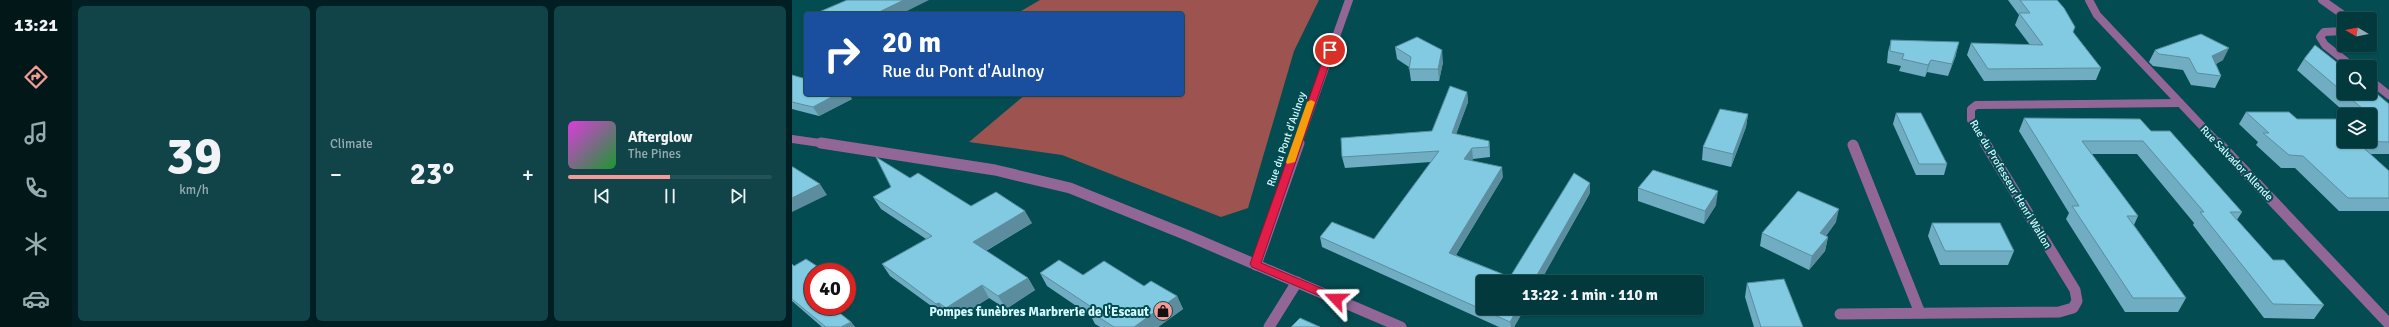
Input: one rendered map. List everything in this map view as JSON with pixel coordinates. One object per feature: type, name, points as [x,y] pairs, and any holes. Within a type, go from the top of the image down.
[{"type":"street","name":"Rue du Pont d'Aulnoy","points":[[1256,264],[1349,0]]},
{"type":"street","name":"Rue Salvador Allende","points":[[2089,0],[2094,12],[2389,324]]},
{"type":"street","points":[[2322,0],[2339,12]]},
{"type":"street","points":[[2337,31],[2324,32],[2320,37],[2325,45],[2344,60]]},
{"type":"street","points":[[2377,86],[2389,95]]},
{"type":"street","name":"Rue du Professeur Henri Wallon","points":[[1840,314],[2059,312],[2068,310],[2077,305],[2075,290],[1972,120],[1970,113],[1973,107],[1986,104],[2180,103]]},
{"type":"street","points":[[792,139],[995,170],[1052,183],[1084,193],[1256,264],[1401,327]]},
{"type":"street","points":[[1853,145],[1920,313]]},
{"type":"street","points":[[1269,327],[1297,282]]},
{"type":"shaded area","points":[[1040,0],[1319,0],[1294,51],[1248,208],[1221,217],[1062,155],[969,142],[1024,96],[1184,96],[1184,12],[1019,12]]},
{"type":"building","points":[[847,0],[904,0],[879,12],[819,12]]},
{"type":"building","points":[[2020,0],[2057,0],[2064,8],[2075,27],[2073,32],[2101,68],[1988,69],[1971,43],[2043,45],[2019,13],[2030,13]]},
{"type":"building","points":[[2201,34],[2229,48],[2212,56],[2221,76],[2197,73],[2189,58],[2159,54],[2155,50]]},
{"type":"building","points":[[1417,37],[1442,50],[1438,69],[1409,69],[1411,57],[1395,47]]},
{"type":"building","points":[[1891,40],[1959,42],[1952,64],[1931,60],[1928,65],[1902,59],[1904,54],[1890,51]]},
{"type":"building","points":[[2315,45],[2337,62],[2337,87],[2304,59]]},
{"type":"building","points":[[792,75],[804,78],[804,96],[833,96],[813,107],[792,102]]},
{"type":"building","points":[[1450,86],[1467,92],[1452,133],[1489,141],[1489,147],[1472,148],[1464,159],[1502,167],[1449,253],[1505,275],[1476,275],[1476,307],[1320,237],[1332,222],[1374,239],[1439,151],[1342,157],[1341,138],[1432,131]]},
{"type":"building","points":[[2377,94],[2389,104],[2389,142],[2377,142],[2377,108],[2362,108],[2352,100],[2377,100]]},
{"type":"building","points":[[1720,109],[1748,114],[1733,154],[1703,147]]},
{"type":"building","points":[[2246,112],[2289,112],[2297,119],[2337,119],[2337,148],[2364,148],[2389,171],[2389,198],[2348,198],[2303,156],[2289,155],[2263,133],[2269,133]]},
{"type":"building","points":[[1896,113],[1921,113],[1947,164],[1919,164]]},
{"type":"building","points":[[2024,118],[2140,119],[2151,131],[2170,131],[2242,212],[2230,212],[2273,260],[2284,260],[2324,305],[2273,304],[2200,212],[2204,212],[2143,141],[2082,141],[2138,216],[2127,216],[2186,298],[2133,298],[2072,206],[2079,206]]},
{"type":"building","points":[[876,157],[910,178],[918,173],[971,206],[996,192],[1025,211],[973,242],[1028,278],[998,296],[982,285],[946,308],[939,303],[936,304],[882,264],[932,236],[873,197],[891,187]]},
{"type":"building","points":[[793,167],[820,184],[792,198]]},
{"type":"building","points":[[1653,170],[1718,191],[1705,211],[1638,188]]},
{"type":"building","points":[[1574,173],[1590,183],[1537,275],[1511,275]]},
{"type":"building","points":[[1798,191],[1839,209],[1820,233],[1828,237],[1812,256],[1762,233]]},
{"type":"building","points":[[1932,223],[2000,223],[2014,251],[1945,251]]},
{"type":"building","points":[[806,259],[812,263],[804,263],[804,309],[792,299],[792,264],[794,266]]},
{"type":"building","points":[[1059,260],[1083,275],[1104,261],[1144,286],[1151,281],[1177,296],[1134,327],[1114,327],[1089,311],[1093,308],[1040,273]]},
{"type":"building","points":[[1784,279],[1803,327],[1761,327],[1747,283]]},
{"type":"building","points":[[811,315],[842,315],[851,322],[841,327],[826,327]]},
{"type":"building","points":[[1494,315],[1514,315],[1510,322]]},
{"type":"building","points":[[1300,318],[1320,327],[1291,327]]},
{"type":"slow traffic","points":[[1290,162],[1311,102]]},
{"type":"place","name":"Pompes funèbres Marbrerie de l'Escaut","points":[[1163,311]]},
{"type":"route","points":[[1330,50],[1278,196],[1256,264],[1336,299]]}]
